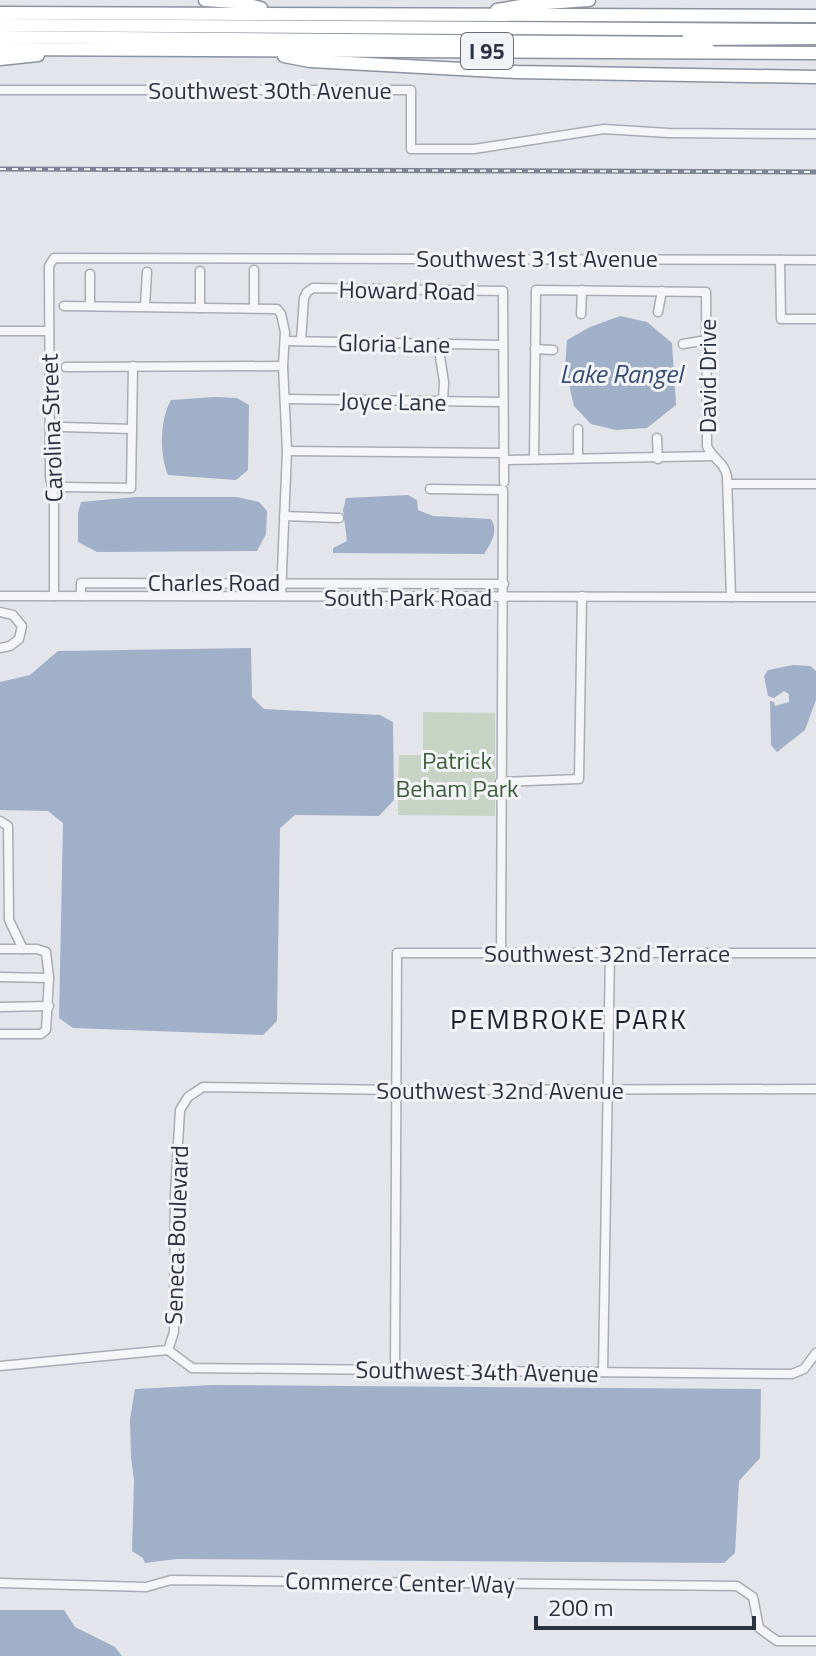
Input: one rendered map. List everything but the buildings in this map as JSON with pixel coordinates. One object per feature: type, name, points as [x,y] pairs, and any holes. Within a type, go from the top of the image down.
[{"type":"highway","points":[[205,0],[235,2],[283,13]]},
{"type":"highway","points":[[471,14],[532,4],[589,0]]},
{"type":"highway","name":"I 95","points":[[0,13],[816,16]]},
{"type":"highway","points":[[567,27],[739,25],[800,16]]},
{"type":"highway","points":[[0,25],[816,30]]},
{"type":"highway","points":[[0,37],[688,43],[720,54]]},
{"type":"highway","points":[[505,40],[816,38]]},
{"type":"highway","name":"I 95","points":[[0,49],[816,53]]},
{"type":"highway","points":[[0,59],[81,49]]},
{"type":"highway","points":[[254,51],[310,61],[517,72],[816,77]]},
{"type":"street","name":"Southwest 30th Avenue","points":[[0,90],[411,90],[411,149],[474,149],[604,129],[668,133],[816,134]]},
{"type":"street","name":"Southwest 31st Avenue","points":[[51,260],[58,257],[816,260]]},
{"type":"street","name":"Carolina Street","points":[[51,260],[48,331],[54,596]]},
{"type":"street","points":[[780,260],[781,319],[816,319]]},
{"type":"street","points":[[254,270],[254,307]]},
{"type":"street","points":[[200,271],[200,308]]},
{"type":"street","points":[[145,306],[147,272]]},
{"type":"street","points":[[90,274],[90,306]]},
{"type":"street","name":"Howard Road","points":[[301,341],[304,298],[313,288],[503,291],[503,345]]},
{"type":"street","points":[[534,458],[536,290],[662,291],[658,312]]},
{"type":"street","points":[[581,314],[582,290]]},
{"type":"street","name":"David Drive","points":[[662,291],[706,292],[707,446],[725,468],[728,484],[731,597]]},
{"type":"street","points":[[64,306],[254,307],[277,309],[281,314],[285,341],[283,366],[287,451],[281,596]]},
{"type":"street","points":[[0,331],[48,331]]},
{"type":"street","points":[[683,344],[707,340]]},
{"type":"street","name":"Gloria Lane","points":[[285,341],[503,345]]},
{"type":"street","points":[[438,344],[444,382],[443,401]]},
{"type":"street","points":[[501,953],[503,345]]},
{"type":"street","points":[[535,349],[553,350]]},
{"type":"street","points":[[62,487],[131,488],[133,366]]},
{"type":"street","points":[[66,367],[283,366]]},
{"type":"street","name":"Joyce Lane","points":[[285,399],[502,402]]},
{"type":"street","points":[[63,427],[132,429]]},
{"type":"street","points":[[578,429],[578,458]]},
{"type":"street","points":[[657,438],[658,459]]},
{"type":"street","points":[[287,451],[534,458],[713,456]]},
{"type":"street","points":[[728,484],[816,484]]},
{"type":"street","points":[[430,489],[503,486]]},
{"type":"street","points":[[284,516],[339,518]]},
{"type":"street","name":"Charles Road","points":[[81,596],[81,583],[504,584]]},
{"type":"street","name":"South Park Road","points":[[0,596],[816,597]]},
{"type":"street","points":[[500,782],[579,779],[582,596]]},
{"type":"street","points":[[0,612],[13,615],[22,626],[19,639],[10,646],[0,648]]},
{"type":"street","points":[[0,821],[8,826],[5,920],[23,949]]},
{"type":"street","points":[[0,949],[37,949],[48,954],[49,978],[48,1026],[41,1034],[0,1034]]},
{"type":"street","name":"Southwest 32nd Terrace","points":[[394,1090],[397,953],[816,953]]},
{"type":"street","points":[[603,1372],[610,953]]},
{"type":"street","points":[[0,977],[49,978]]},
{"type":"street","points":[[0,1007],[49,1006]]},
{"type":"street","name":"Southwest 32nd Avenue","points":[[188,1097],[203,1087],[816,1089]]},
{"type":"street","points":[[394,1090],[395,1370]]},
{"type":"street","name":"Seneca Boulevard","points":[[0,1366],[168,1350],[174,1332],[175,1195],[180,1110],[188,1097]]},
{"type":"street","name":"Southwest 34th Avenue","points":[[168,1350],[192,1368],[792,1374],[804,1369],[816,1353]]},
{"type":"street","name":"Commerce Center Way","points":[[0,1583],[146,1587],[182,1580],[737,1586],[753,1597],[759,1628],[777,1641],[816,1641]]},
{"type":"green space","name":"Patrick Beham Park","points":[[423,712],[495,713],[495,816],[398,815],[399,755],[423,755]]},
{"type":"water","name":"Lake Rangel","points":[[620,316],[647,322],[672,343],[676,405],[647,428],[616,430],[591,424],[574,406],[565,367],[567,340]]},
{"type":"water","points":[[237,398],[249,405],[248,470],[236,480],[168,475],[162,437],[171,400]]},
{"type":"water","points":[[408,495],[417,500],[418,510],[433,516],[491,519],[494,532],[484,554],[333,553],[333,548],[347,541],[343,510],[346,498]]},
{"type":"water","points":[[136,497],[237,497],[259,502],[267,511],[266,534],[257,551],[97,552],[78,542],[81,502]]},
{"type":"water","points":[[251,648],[252,697],[264,709],[380,715],[393,722],[394,800],[379,816],[295,815],[280,828],[277,1021],[263,1035],[73,1028],[59,1018],[63,823],[48,811],[0,810],[0,682],[30,675],[58,651]]},
{"type":"water","points":[[793,665],[810,666],[816,671],[816,700],[805,730],[777,752],[771,745],[770,701],[775,706],[789,702],[789,694],[784,691],[774,698],[768,696],[764,676],[768,670]]},
{"type":"water","points":[[212,1385],[761,1389],[760,1458],[739,1481],[735,1553],[724,1563],[177,1559],[145,1563],[132,1551],[134,1480],[130,1419],[135,1389]]},
{"type":"water","points":[[0,1610],[64,1610],[75,1627],[115,1647],[122,1656],[0,1656]]},
{"type":"railway","points":[[0,169],[816,172]]},
{"type":"district","name":"PEMBROKE PARK","points":[[569,1018]]}]
